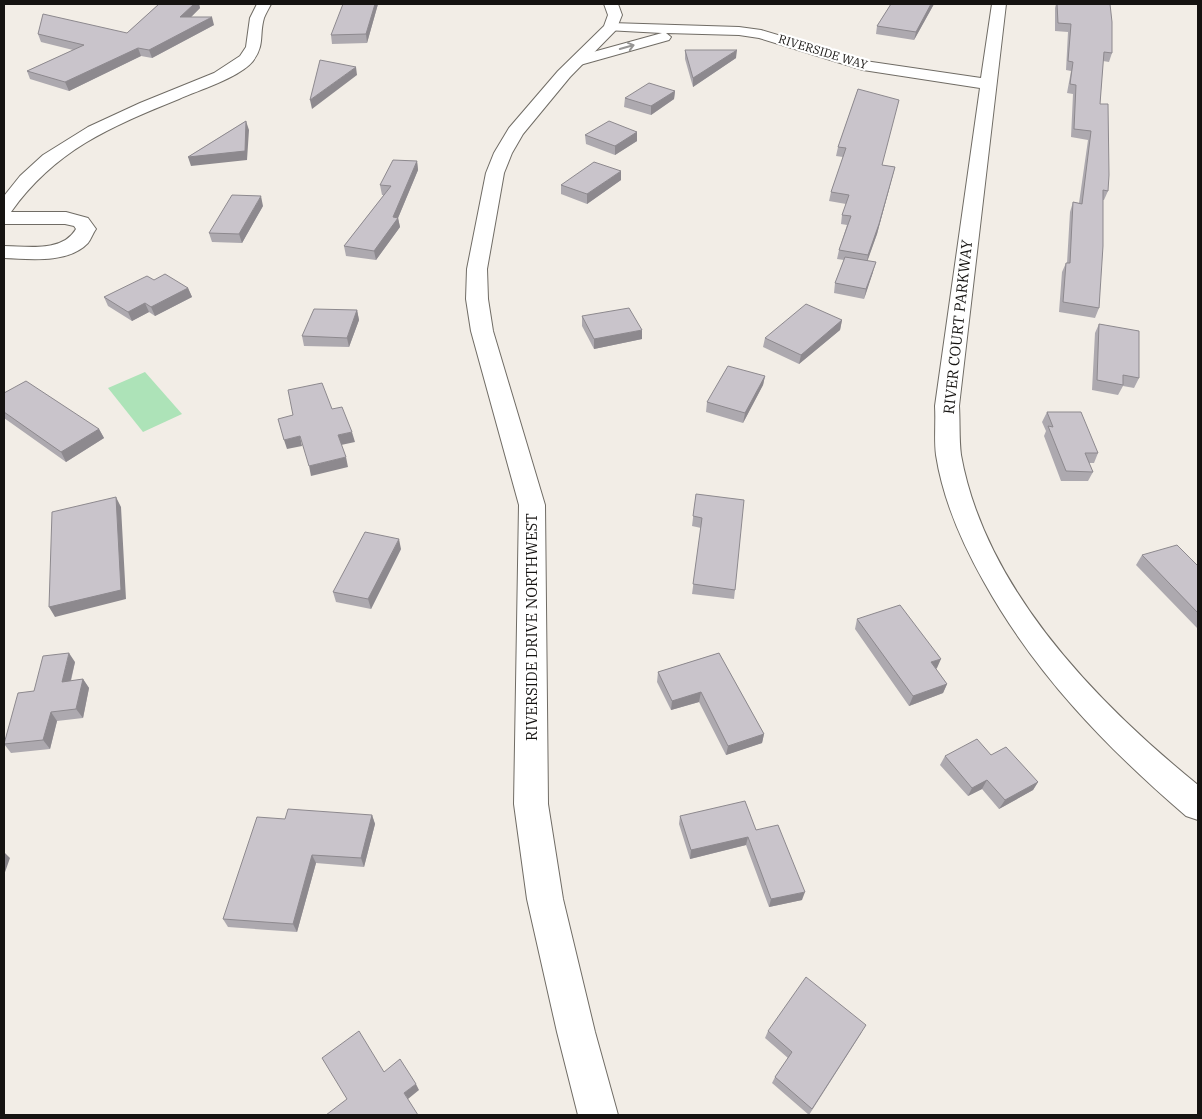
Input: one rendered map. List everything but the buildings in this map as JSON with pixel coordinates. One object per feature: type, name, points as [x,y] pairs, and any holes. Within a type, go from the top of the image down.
[{"type":"street","points":[[4,209],[31,175],[72,144],[111,123],[235,68],[246,59],[254,47],[257,18],[264,4]]},
{"type":"street","name":"RIVER COURT PARKWAY","points":[[999,4],[947,406],[949,455],[966,517],[991,570],[1040,645],[1084,699],[1159,774],[1198,805]]},
{"type":"street","name":"RIVERSIDE WAY","points":[[611,15],[687,30],[730,30],[761,34],[863,65],[988,84]]},
{"type":"street","name":"RIVERSIDE DRIVE NORTHWEST","points":[[598,1115],[576,1032],[545,899],[531,804],[532,505],[482,330],[477,299],[477,269],[495,173],[503,152],[515,132],[564,74],[580,60],[611,15]]},
{"type":"street","name":"RIVERSIDE WAY","points":[[580,60],[687,30]]},
{"type":"street","points":[[4,218],[66,218],[81,222],[86,228],[84,237],[74,244],[58,250],[4,252]]},
{"type":"green space","points":[[145,372],[182,414],[143,432],[108,388]]}]
